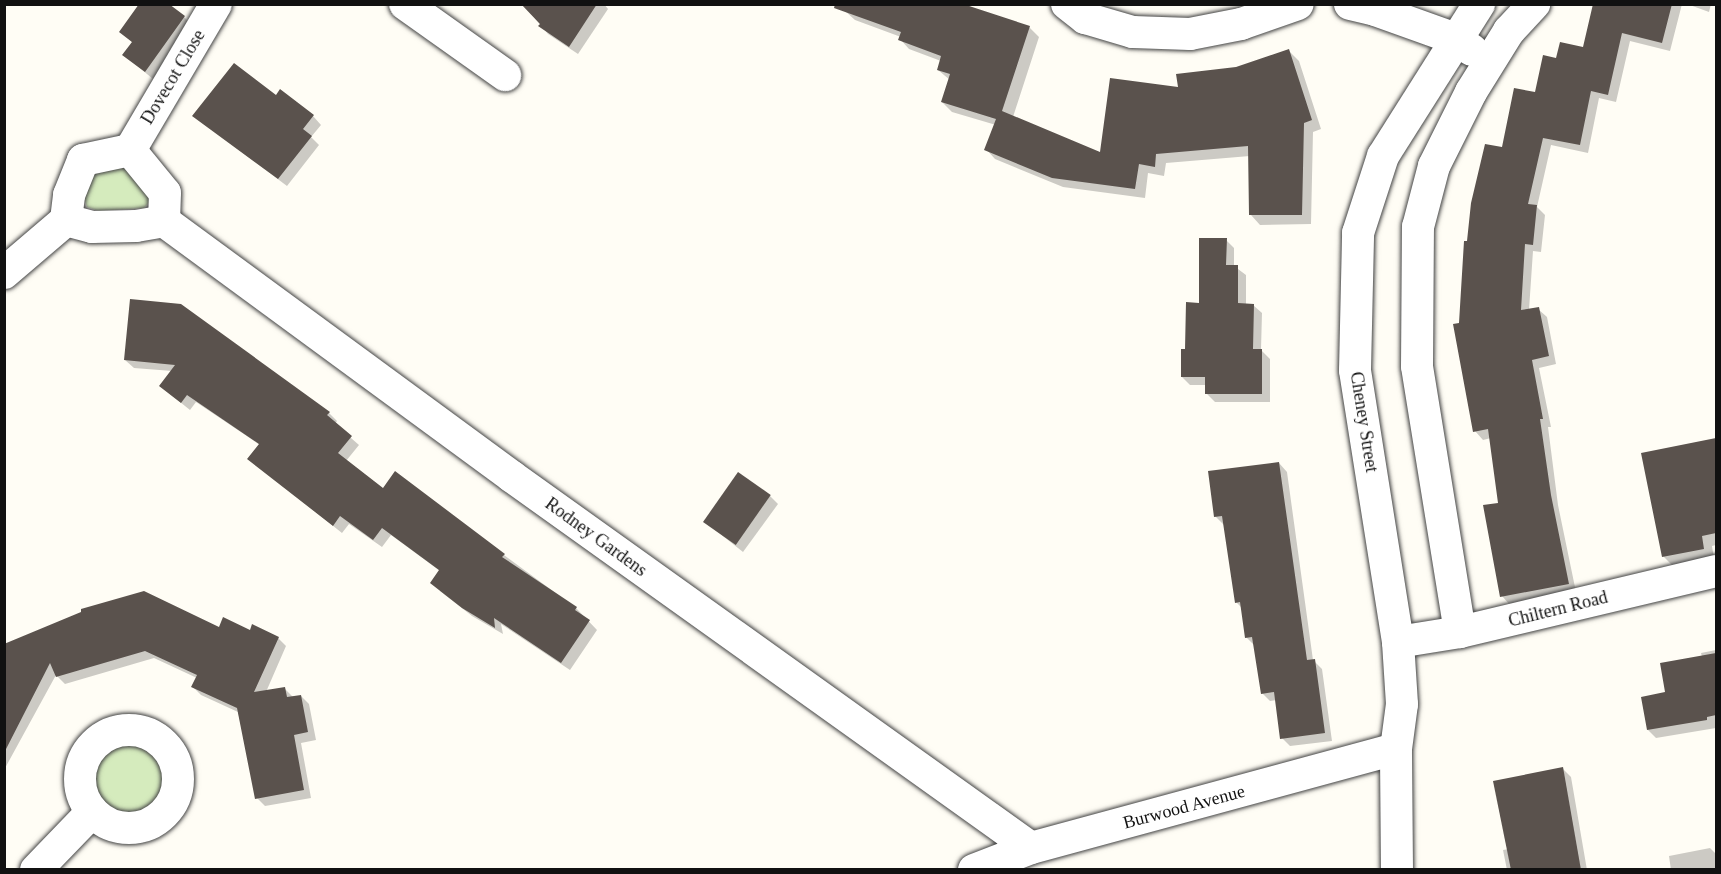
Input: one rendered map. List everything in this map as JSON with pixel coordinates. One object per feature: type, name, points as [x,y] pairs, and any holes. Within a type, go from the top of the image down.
[{"type":"street","name":"Dovecot Close","points":[[130,150],[216,4]]},
{"type":"street","points":[[405,4],[505,75]]},
{"type":"street","points":[[1067,4],[1085,18],[1133,32],[1190,34],[1241,24],[1298,4]]},
{"type":"street","points":[[1350,4],[1376,10],[1456,39],[1490,61]]},
{"type":"street","name":"Cheney Street","points":[[1397,870],[1396,749],[1402,704],[1398,642],[1355,370],[1358,233],[1383,156],[1479,4]]},
{"type":"street","points":[[1460,632],[1417,366],[1418,227],[1434,166],[1471,92],[1509,31],[1534,4]]},
{"type":"street","points":[[4,273],[66,220],[69,195],[83,160],[130,150],[165,193],[164,221],[136,226],[92,227],[66,220]]},
{"type":"street","name":"Rodney Gardens","points":[[164,221],[501,469],[1031,848]]},
{"type":"street","name":"Chiltern Road","points":[[1398,642],[1460,632],[1716,571]]},
{"type":"street","name":"Burwood Avenue","points":[[974,870],[1031,848],[1396,749]]},
{"type":"street","points":[[36,870],[92,812]]},
{"type":"green space","points":[[130,165],[154,197],[144,208],[99,211],[87,207],[83,195],[94,172]]},
{"type":"green space","points":[[129,741],[143,744],[155,752],[163,764],[166,778],[163,792],[155,804],[143,812],[129,815],[115,812],[103,804],[95,792],[92,778],[95,764],[103,752],[115,744]]},
{"type":"building","points":[[139,4],[169,4],[185,16],[145,72],[122,55],[132,42],[119,32]]},
{"type":"building","points":[[521,4],[597,4],[569,47],[538,26],[540,24]]},
{"type":"building","points":[[835,4],[963,4],[1030,26],[1002,111],[1100,152],[1110,78],[1178,87],[1176,74],[1236,67],[1289,49],[1312,120],[1304,123],[1302,215],[1249,215],[1248,146],[1156,154],[1155,167],[1139,164],[1135,189],[1052,178],[984,150],[996,119],[941,102],[950,74],[937,70],[941,56],[898,40],[901,32],[834,8]]},
{"type":"building","points":[[1593,4],[1672,4],[1662,43],[1622,33],[1608,95],[1591,91],[1580,145],[1543,138],[1528,204],[1537,205],[1533,245],[1525,244],[1521,310],[1539,307],[1549,356],[1532,360],[1543,419],[1540,419],[1551,495],[1569,584],[1500,597],[1483,505],[1498,503],[1488,429],[1473,432],[1453,324],[1459,323],[1464,241],[1467,241],[1471,203],[1485,144],[1502,147],[1514,88],[1535,92],[1543,55],[1556,58],[1560,42],[1583,47]]},
{"type":"building","points":[[234,63],[276,95],[280,89],[314,115],[303,129],[312,136],[278,179],[192,116]]},
{"type":"building","points":[[1199,238],[1227,238],[1226,265],[1238,265],[1238,303],[1254,304],[1253,349],[1262,349],[1262,394],[1205,394],[1205,377],[1181,377],[1181,349],[1185,349],[1186,302],[1199,303]]},
{"type":"building","points":[[130,299],[181,304],[330,412],[327,415],[352,436],[338,453],[383,488],[395,471],[505,554],[502,557],[577,607],[575,610],[590,620],[561,663],[494,618],[495,628],[462,608],[430,583],[439,570],[382,528],[373,540],[340,516],[333,526],[247,459],[259,444],[187,395],[181,403],[159,386],[175,365],[124,360]]},
{"type":"building","points":[[1716,438],[1716,533],[1702,536],[1704,549],[1662,557],[1641,453]]},
{"type":"building","points":[[1279,462],[1307,660],[1315,659],[1325,733],[1280,739],[1274,692],[1261,694],[1252,637],[1245,638],[1240,602],[1235,603],[1222,516],[1214,517],[1208,471]]},
{"type":"building","points":[[738,472],[771,495],[736,545],[703,522]]},
{"type":"building","points":[[144,591],[219,627],[223,617],[250,630],[252,624],[279,637],[254,692],[285,687],[287,697],[301,695],[308,732],[294,735],[304,790],[255,799],[237,708],[191,687],[197,675],[145,651],[56,677],[50,663],[4,753],[4,644],[81,612],[81,609]]},
{"type":"building","points":[[1716,653],[1716,715],[1707,717],[1707,720],[1647,730],[1641,697],[1665,692],[1660,663]]},
{"type":"building","points":[[1563,767],[1581,870],[1511,870],[1493,781]]}]
